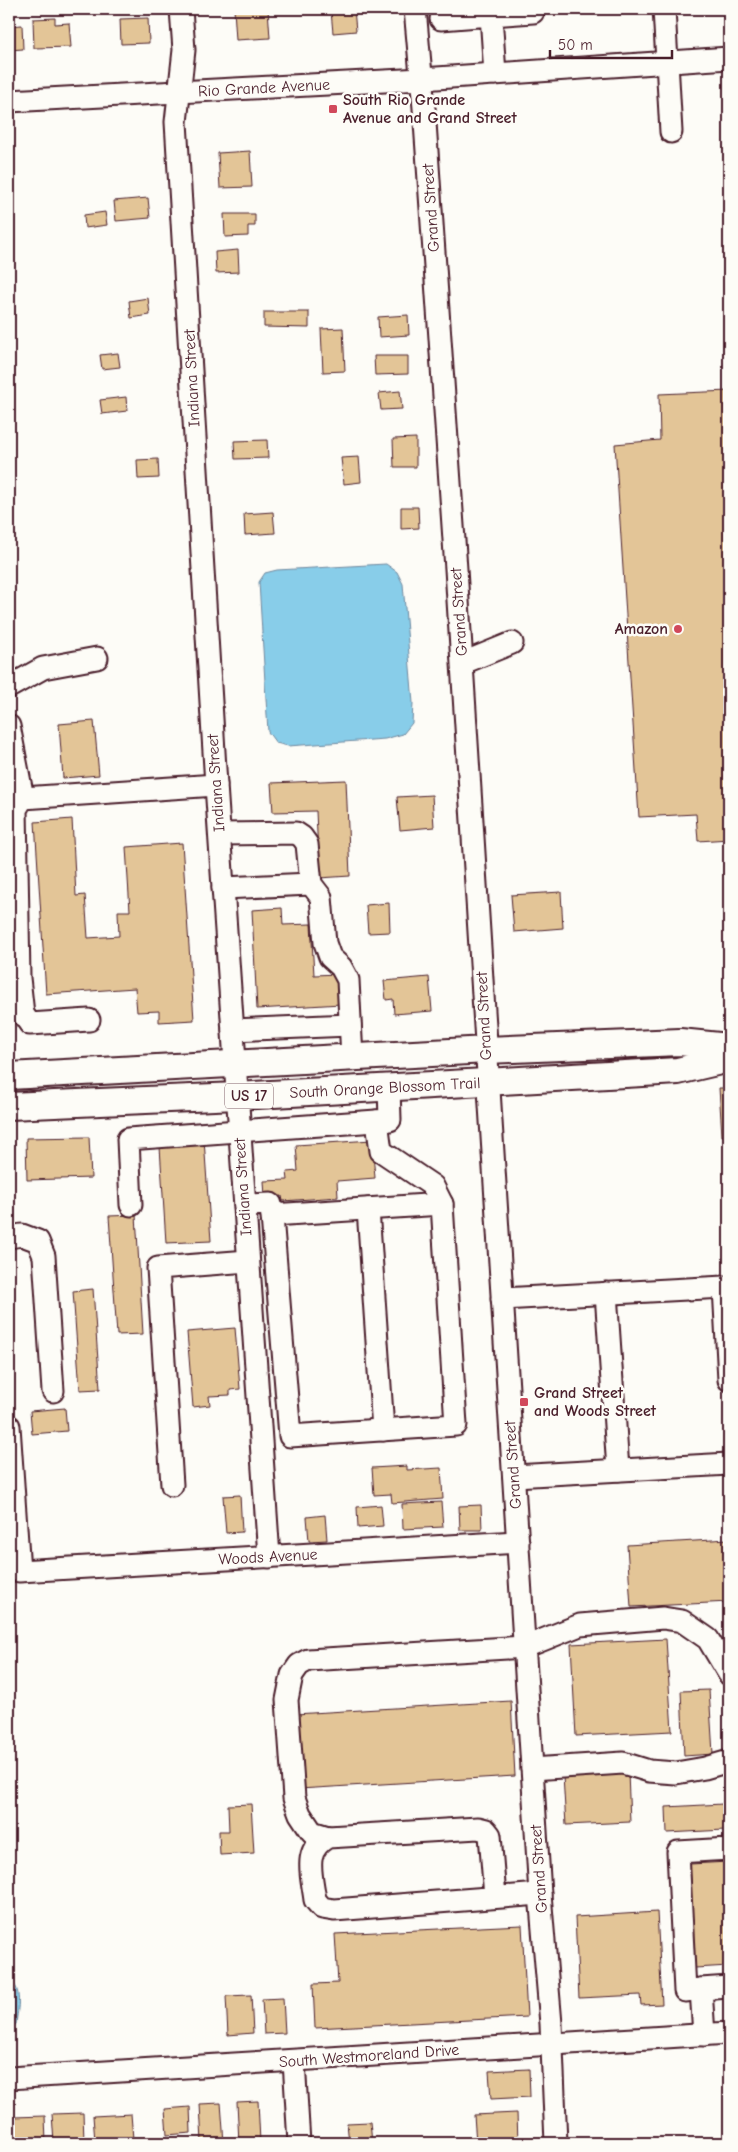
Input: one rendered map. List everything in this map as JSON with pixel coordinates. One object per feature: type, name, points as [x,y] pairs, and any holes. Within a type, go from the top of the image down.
[{"type":"main road","name":"South Orange Blossom Trail","points":[[9,1076],[487,1050],[680,1042],[729,1048]]},
{"type":"main road","name":"South Orange Blossom Trail","points":[[9,1106],[237,1096],[678,1072],[729,1059]]},
{"type":"street","name":"Indiana Street","points":[[181,9],[184,50],[176,122],[216,785],[268,1557]]},
{"type":"street","name":"Grand Street","points":[[415,9],[422,78],[462,663],[540,1894],[552,2044],[556,2143]]},
{"type":"street","points":[[664,9],[671,132]]},
{"type":"street","points":[[441,19],[532,12]]},
{"type":"street","points":[[491,15],[495,74]]},
{"type":"street","name":"Rio Grande Avenue","points":[[9,101],[178,93],[729,58]]},
{"type":"street","points":[[462,663],[512,643]]},
{"type":"street","points":[[9,687],[43,668],[97,658]]},
{"type":"street","points":[[9,726],[23,798],[16,809],[18,978],[23,1014],[30,1024],[89,1020]]},
{"type":"street","points":[[23,798],[216,785]]},
{"type":"street","points":[[220,834],[296,832],[307,844],[311,884],[320,897],[325,943],[330,957],[341,967],[348,980],[352,1058]]},
{"type":"street","points":[[223,888],[311,884]]},
{"type":"street","points":[[233,1030],[350,1025]]},
{"type":"street","points":[[131,1205],[128,1139],[390,1120],[389,1087]]},
{"type":"street","points":[[245,1205],[272,1204],[290,1436],[456,1426],[442,1204],[432,1186],[381,1151],[378,1121]]},
{"type":"street","points":[[272,1215],[442,1204]]},
{"type":"street","points":[[368,1209],[383,1430]]},
{"type":"street","points":[[9,1236],[22,1235],[38,1241],[44,1256],[53,1391]]},
{"type":"street","points":[[172,1485],[158,1268],[248,1261]]},
{"type":"street","points":[[502,1299],[724,1286],[729,1380]]},
{"type":"street","points":[[606,1293],[618,1470]]},
{"type":"street","name":"Woods Avenue","points":[[9,1426],[19,1571],[518,1542]]},
{"type":"street","points":[[514,1476],[729,1464]]},
{"type":"street","points":[[328,1838],[312,1832],[300,1814],[294,1798],[287,1700],[292,1675],[299,1665],[308,1660],[525,1647],[580,1625],[663,1618],[682,1621],[708,1639],[729,1674]]},
{"type":"street","points":[[532,1769],[624,1763],[649,1771],[676,1773],[706,1768],[729,1761]]},
{"type":"street","points":[[495,1897],[490,1835],[486,1830],[478,1828],[328,1838],[312,1849],[311,1859],[315,1900],[322,1908],[334,1910],[540,1894]]},
{"type":"street","points":[[729,1849],[678,1852],[685,1990],[729,1987]]},
{"type":"street","points":[[700,1989],[704,2035]]},
{"type":"street","name":"South Westmoreland Drive","points":[[9,2078],[729,2034]]},
{"type":"street","points":[[294,2061],[299,2143]]},
{"type":"water","points":[[386,564],[397,572],[403,584],[413,703],[412,723],[403,734],[385,739],[288,746],[276,743],[268,732],[259,582],[265,573],[277,570]]},
{"type":"water","points":[[9,1979],[18,1993],[18,2005],[16,2024],[9,2030]]},
{"type":"building","points":[[234,9],[268,9],[270,38],[236,40]]},
{"type":"building","points":[[354,9],[356,31],[333,33],[331,11]]},
{"type":"building","points":[[55,18],[55,24],[69,23],[71,47],[34,48],[33,19]]},
{"type":"building","points":[[148,18],[149,43],[121,44],[120,19]]},
{"type":"building","points":[[22,25],[23,49],[9,50],[9,26]]},
{"type":"building","points":[[250,151],[252,187],[220,188],[218,153]]},
{"type":"building","points":[[148,198],[150,218],[116,221],[114,201]]},
{"type":"building","points":[[105,212],[107,225],[85,228],[84,215]]},
{"type":"building","points":[[224,214],[255,214],[255,226],[248,226],[248,236],[225,237]]},
{"type":"building","points":[[238,250],[239,272],[216,273],[215,252]]},
{"type":"building","points":[[148,298],[150,315],[131,318],[129,301]]},
{"type":"building","points":[[264,312],[309,312],[309,328],[264,327]]},
{"type":"building","points":[[408,315],[409,335],[379,337],[378,317]]},
{"type":"building","points":[[343,328],[345,371],[323,372],[321,329]]},
{"type":"building","points":[[118,353],[120,367],[102,369],[100,355]]},
{"type":"building","points":[[374,356],[408,356],[408,374],[375,375]]},
{"type":"building","points":[[400,391],[402,409],[381,410],[379,393]]},
{"type":"building","name":"Amazon","points":[[729,391],[729,839],[698,841],[696,814],[639,817],[615,444],[660,440],[659,394]]},
{"type":"building","points":[[126,397],[127,411],[102,414],[100,400]]},
{"type":"building","points":[[416,438],[416,467],[394,467],[393,439]]},
{"type":"building","points":[[267,440],[268,458],[235,459],[234,441]]},
{"type":"building","points":[[359,457],[361,482],[344,484],[341,458]]},
{"type":"building","points":[[158,459],[159,478],[138,479],[137,460]]},
{"type":"building","points":[[401,507],[418,507],[419,528],[401,529]]},
{"type":"building","points":[[273,512],[275,533],[245,535],[244,514]]},
{"type":"building","points":[[94,721],[99,775],[63,778],[59,724]]},
{"type":"building","points":[[346,780],[350,876],[319,878],[316,811],[273,812],[271,783]]},
{"type":"building","points":[[432,795],[434,827],[400,830],[397,797]]},
{"type":"building","points":[[72,819],[76,896],[85,895],[88,938],[119,936],[118,911],[130,911],[126,847],[182,843],[194,1020],[159,1022],[159,1011],[137,1012],[135,988],[46,994],[35,822]]},
{"type":"building","points":[[561,892],[563,928],[514,932],[511,895]]},
{"type":"building","points":[[389,903],[390,932],[368,933],[366,905]]},
{"type":"building","points":[[282,908],[283,925],[311,924],[314,975],[339,974],[341,1004],[257,1009],[252,910]]},
{"type":"building","points":[[429,977],[432,1011],[394,1014],[393,999],[386,1000],[384,981]]},
{"type":"building","points":[[719,1088],[729,1088],[729,1135],[722,1136]]},
{"type":"building","points":[[89,1137],[91,1178],[27,1180],[26,1138]]},
{"type":"building","points":[[204,1139],[211,1241],[166,1243],[160,1147]]},
{"type":"building","points":[[372,1140],[375,1178],[337,1181],[338,1197],[283,1201],[282,1196],[265,1197],[264,1181],[288,1180],[287,1172],[298,1171],[296,1145]]},
{"type":"building","points":[[136,1215],[143,1334],[117,1335],[109,1216]]},
{"type":"building","points":[[93,1289],[100,1389],[80,1390],[73,1291]]},
{"type":"building","points":[[235,1328],[240,1389],[230,1390],[230,1395],[209,1396],[210,1405],[193,1407],[187,1332]]},
{"type":"building","points":[[65,1408],[67,1431],[32,1434],[30,1411]]},
{"type":"building","points":[[407,1466],[407,1470],[441,1468],[443,1499],[392,1503],[391,1494],[374,1495],[372,1468]]},
{"type":"building","points":[[240,1495],[242,1532],[226,1533],[223,1496]]},
{"type":"building","points":[[441,1502],[443,1527],[403,1529],[402,1504]]},
{"type":"building","points":[[381,1505],[383,1526],[358,1528],[357,1507]]},
{"type":"building","points":[[481,1505],[482,1530],[460,1530],[459,1506]]},
{"type":"building","points":[[325,1515],[327,1540],[309,1541],[307,1517]]},
{"type":"building","points":[[729,1539],[729,1602],[631,1607],[627,1545]]},
{"type":"building","points":[[666,1639],[672,1731],[576,1736],[571,1644]]},
{"type":"building","points":[[709,1690],[713,1754],[684,1756],[681,1691]]},
{"type":"building","points":[[511,1701],[515,1776],[299,1789],[295,1714]]},
{"type":"building","points":[[628,1773],[630,1822],[566,1825],[563,1776]]},
{"type":"building","points":[[251,1804],[254,1853],[220,1855],[219,1831],[229,1831],[228,1805]]},
{"type":"building","points":[[723,1804],[725,1830],[667,1833],[666,1807]]},
{"type":"building","points":[[729,1862],[729,1966],[695,1968],[690,1864]]},
{"type":"building","points":[[657,1912],[662,2004],[641,2005],[640,1995],[579,1998],[575,1917]]},
{"type":"building","points":[[522,1925],[527,2017],[315,2028],[313,1984],[338,1983],[335,1934]]},
{"type":"building","points":[[251,1995],[253,2033],[228,2035],[226,1996]]},
{"type":"building","points":[[283,1998],[285,2033],[264,2034],[262,1999]]},
{"type":"building","points":[[529,2069],[530,2097],[491,2099],[489,2071]]},
{"type":"building","points":[[258,2101],[260,2142],[239,2143],[237,2102]]},
{"type":"building","points":[[221,2103],[224,2143],[202,2143],[200,2104]]},
{"type":"building","points":[[190,2107],[191,2133],[167,2135],[165,2109]]},
{"type":"building","points":[[83,2113],[84,2141],[54,2143],[52,2114]]},
{"type":"building","points":[[517,2113],[518,2143],[476,2143],[474,2115]]},
{"type":"building","points":[[131,2114],[133,2139],[95,2141],[93,2116]]},
{"type":"building","points":[[45,2116],[46,2143],[16,2143],[14,2117]]},
{"type":"building","points":[[370,2122],[372,2143],[349,2143],[347,2123]]},
{"type":"building","points":[[643,2138],[643,2143],[601,2143],[601,2140]]},
{"type":"place","name":"South Rio Grande Avenue and Grand Street","points":[[333,109]]},
{"type":"place","name":"Amazon","points":[[678,629]]},
{"type":"place","name":"Grand Street and Woods Street","points":[[524,1402]]}]
